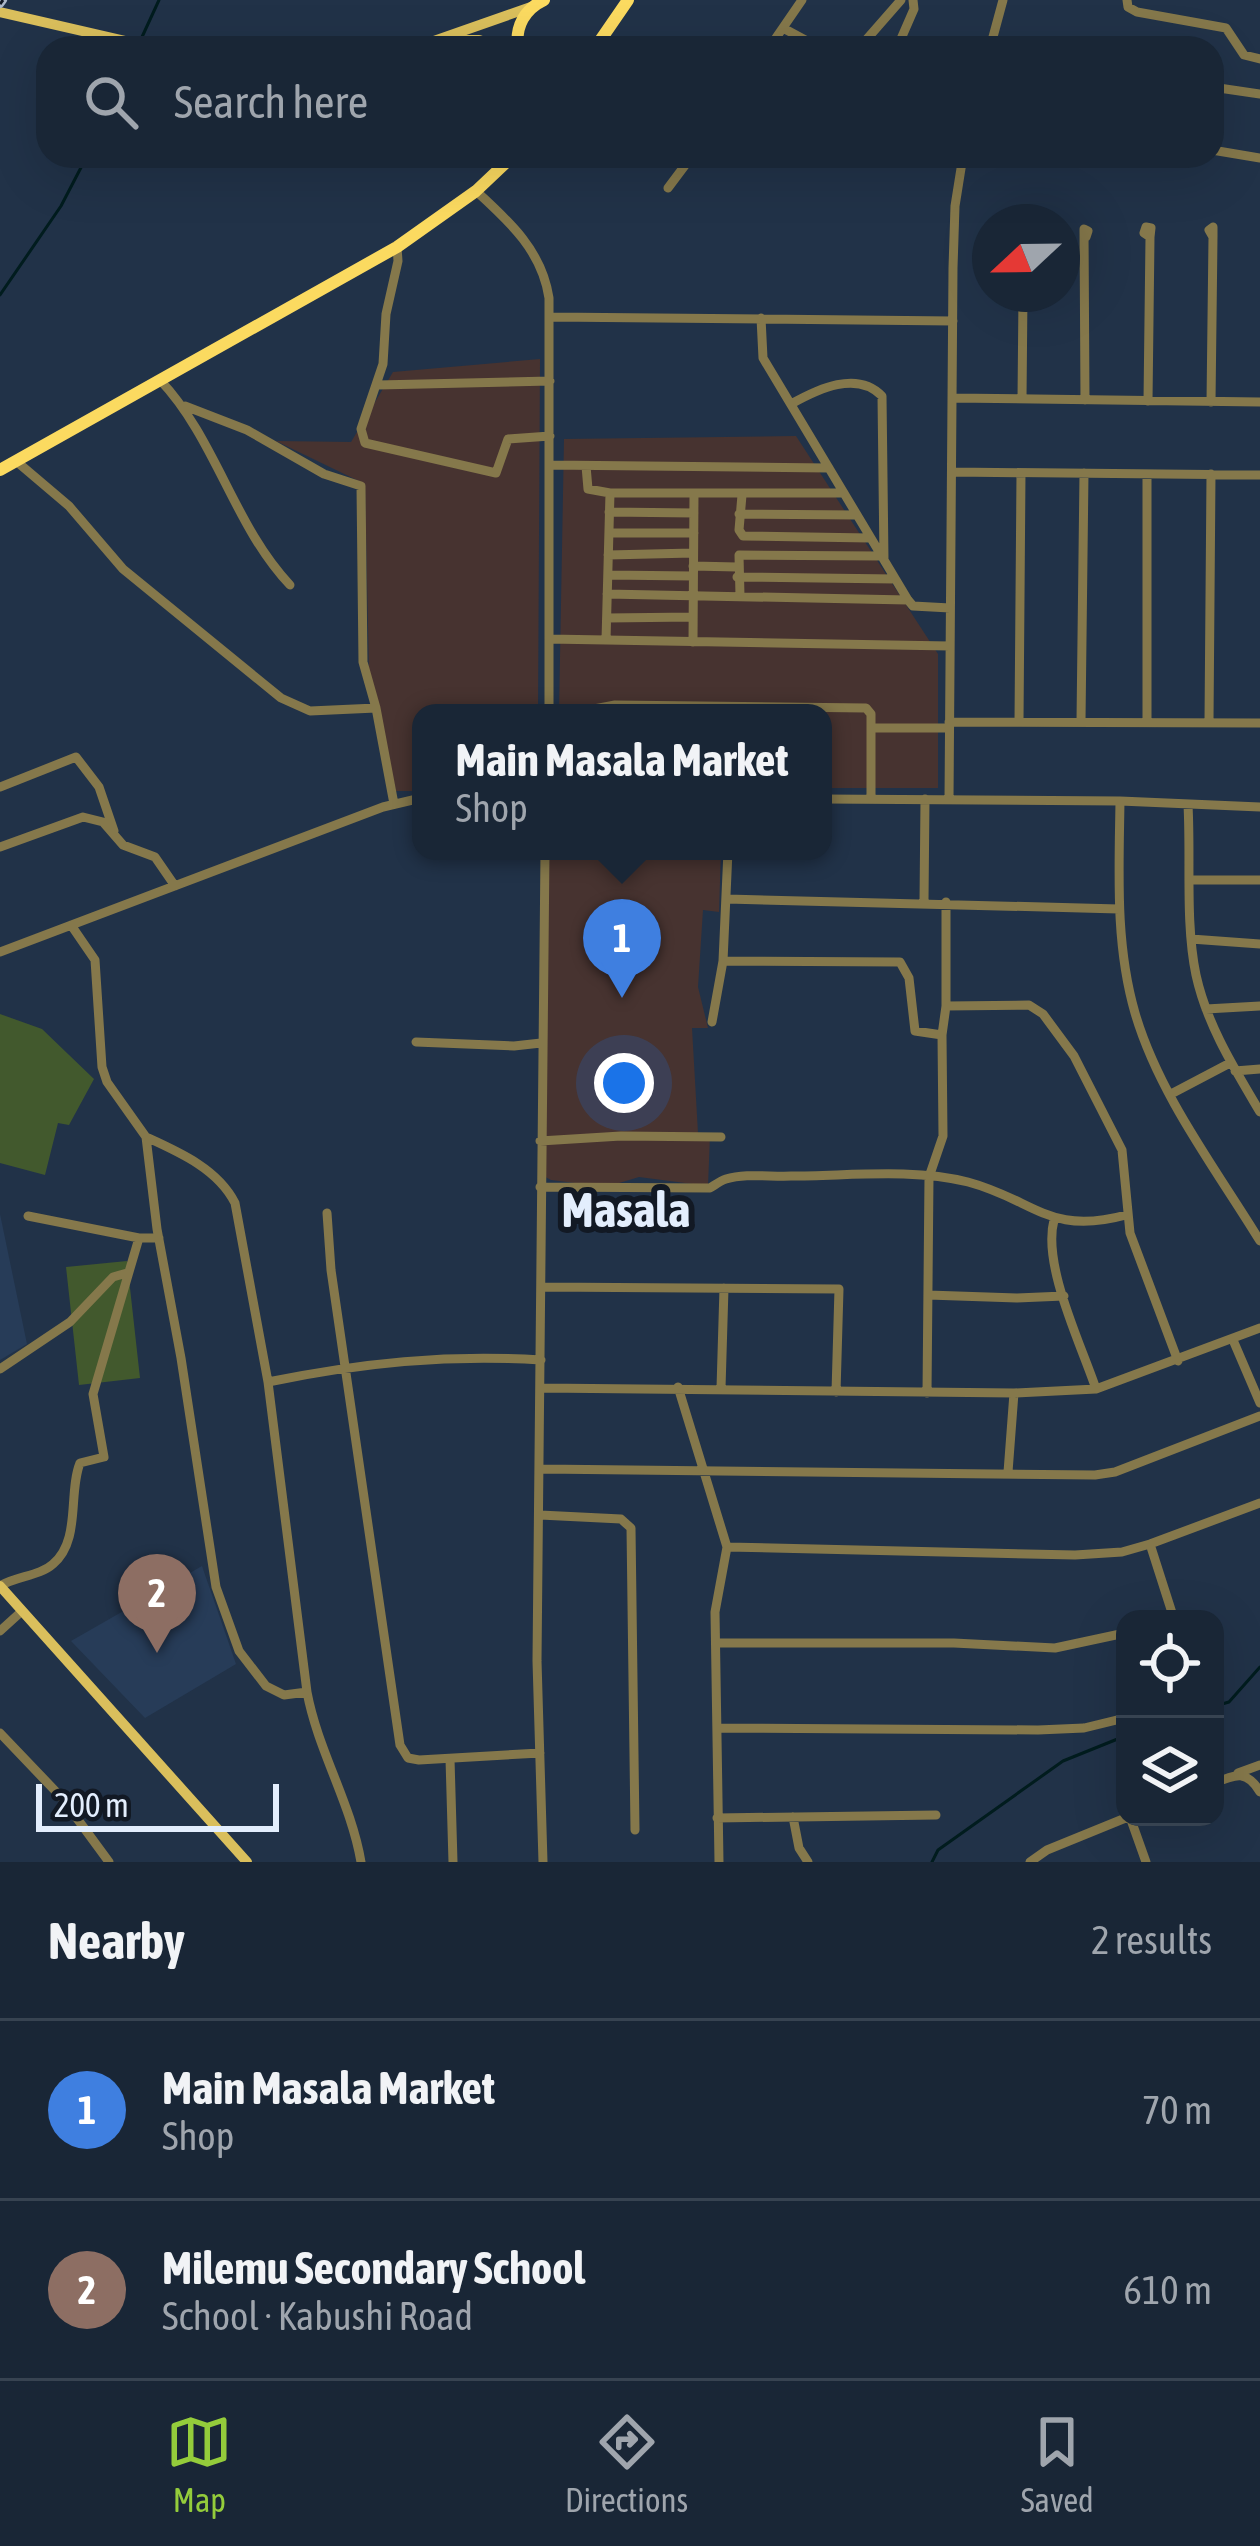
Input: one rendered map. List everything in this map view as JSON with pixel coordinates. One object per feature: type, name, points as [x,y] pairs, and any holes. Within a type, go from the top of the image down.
[{"type":"highway","points":[[604,36],[628,0]]},
{"type":"highway","points":[[518,36],[537,3]]},
{"type":"highway","points":[[0,470],[397,247],[500,168]]},
{"type":"main road","points":[[455,36],[537,3]]},
{"type":"main road","points":[[0,12],[104,36]]},
{"type":"main road","points":[[0,1586],[244,1861]]},
{"type":"street","points":[[777,36],[802,0]]},
{"type":"street","points":[[870,36],[901,0]]},
{"type":"street","points":[[902,36],[913,0]]},
{"type":"street","points":[[993,36],[1003,0]]},
{"type":"street","points":[[1127,0],[1137,13],[1226,28],[1244,56],[1260,59]]},
{"type":"street","points":[[783,28],[798,36]]},
{"type":"street","points":[[1224,89],[1260,94]]},
{"type":"street","points":[[1224,152],[1260,158]]},
{"type":"street","points":[[668,188],[683,168]]},
{"type":"street","points":[[949,800],[955,206],[961,168]]},
{"type":"street","points":[[476,191],[514,227],[538,258],[547,280],[551,317],[549,704]]},
{"type":"street","points":[[1085,400],[1087,237]]},
{"type":"street","points":[[1148,401],[1150,237]]},
{"type":"street","points":[[1211,402],[1213,237]]},
{"type":"street","points":[[397,247],[378,385],[361,429],[365,443],[496,473],[508,439],[550,436]]},
{"type":"street","points":[[1022,399],[1023,312]]},
{"type":"street","points":[[551,317],[953,321]]},
{"type":"street","points":[[761,318],[763,358],[908,600],[914,606],[950,608]]},
{"type":"street","points":[[160,380],[184,406],[266,557],[290,585]]},
{"type":"street","points":[[378,385],[550,381]]},
{"type":"street","points":[[791,404],[834,385],[868,385],[882,396],[882,558]]},
{"type":"street","points":[[953,398],[1260,402]]},
{"type":"street","points":[[184,406],[247,430],[324,474],[361,486],[363,662],[394,804]]},
{"type":"street","points":[[16,461],[69,506],[123,569],[280,698],[310,711],[376,708]]},
{"type":"street","points":[[550,465],[829,468]]},
{"type":"street","points":[[586,466],[588,489],[610,493],[844,493]]},
{"type":"street","points":[[952,472],[1260,475]]},
{"type":"street","points":[[1019,721],[1021,472]]},
{"type":"street","points":[[1081,721],[1084,473]]},
{"type":"street","points":[[1147,474],[1147,722]]},
{"type":"street","points":[[1209,722],[1211,474]]},
{"type":"street","points":[[606,640],[610,493]]},
{"type":"street","points":[[693,642],[694,494]]},
{"type":"street","points":[[742,495],[739,532],[746,536],[869,538]]},
{"type":"street","points":[[609,512],[694,513]]},
{"type":"street","points":[[739,514],[856,515]]},
{"type":"street","points":[[609,533],[694,533]]},
{"type":"street","points":[[608,555],[694,553]]},
{"type":"street","points":[[740,596],[737,557],[744,554],[882,558]]},
{"type":"street","points":[[608,575],[693,571],[895,578]]},
{"type":"street","points":[[607,595],[908,600]]},
{"type":"street","points":[[607,618],[693,617]]},
{"type":"street","points":[[549,639],[950,646]]},
{"type":"street","points":[[832,707],[869,710],[872,799]]},
{"type":"street","points":[[871,728],[1019,721],[1260,724]]},
{"type":"street","points":[[0,787],[76,758],[82,760],[123,845],[155,857],[175,886]]},
{"type":"street","points":[[832,799],[1260,807]]},
{"type":"street","points":[[0,952],[412,800]]},
{"type":"street","points":[[924,902],[925,800]]},
{"type":"street","points":[[1120,801],[1119,909],[1136,1015],[1171,1094],[1260,1241]]},
{"type":"street","points":[[1188,805],[1191,939],[1206,1009],[1260,1112]]},
{"type":"street","points":[[0,847],[83,818],[94,818],[114,831]]},
{"type":"street","points":[[543,1862],[537,1660],[545,860]]},
{"type":"street","points":[[712,1022],[723,962],[728,860]]},
{"type":"street","points":[[1192,880],[1260,880]]},
{"type":"street","points":[[728,899],[1119,909]]},
{"type":"street","points":[[927,1393],[929,1177],[943,1136],[946,902]]},
{"type":"street","points":[[71,925],[94,960],[107,1082],[146,1137],[216,1587],[239,1652],[266,1686],[284,1695],[307,1692]]},
{"type":"street","points":[[1191,939],[1260,944]]},
{"type":"street","points":[[723,962],[900,962],[909,978],[915,1031],[942,1035]]},
{"type":"street","points":[[946,1006],[1016,1003],[1043,1014],[1074,1056],[1122,1150],[1126,1215],[1178,1361]]},
{"type":"street","points":[[1206,1009],[1260,1006]]},
{"type":"street","points":[[416,1042],[541,1043]]},
{"type":"street","points":[[1171,1094],[1233,1067],[1260,1069]]},
{"type":"street","points":[[146,1137],[179,1152],[229,1190],[239,1221],[268,1382],[307,1692],[362,1862]]},
{"type":"street","points":[[540,1141],[721,1137]]},
{"type":"street","points":[[540,1187],[710,1188],[727,1179],[756,1177],[929,1177],[989,1188],[1054,1220],[1094,1224],[1126,1215]]},
{"type":"street","points":[[327,1213],[331,1270],[400,1745],[408,1758],[540,1753]]},
{"type":"street","points":[[28,1216],[159,1238]]},
{"type":"street","points":[[1054,1220],[1050,1242],[1096,1389]]},
{"type":"street","points":[[0,1586],[52,1566],[66,1549],[80,1463],[104,1457],[93,1394],[139,1238]]},
{"type":"street","points":[[0,1369],[70,1322],[112,1277],[127,1273]]},
{"type":"street","points":[[542,1287],[839,1289],[836,1392]]},
{"type":"street","points":[[721,1388],[724,1288]]},
{"type":"street","points":[[928,1295],[1064,1295]]},
{"type":"street","points":[[542,1388],[927,1393],[1096,1389],[1260,1328]]},
{"type":"street","points":[[1233,1340],[1260,1403]]},
{"type":"street","points":[[268,1382],[346,1366],[465,1356],[542,1360]]},
{"type":"street","points":[[678,1387],[727,1547],[715,1612],[719,1862]]},
{"type":"street","points":[[1008,1472],[1014,1393]]},
{"type":"street","points":[[542,1469],[1095,1475],[1260,1417]]},
{"type":"street","points":[[727,1547],[1122,1552],[1260,1503]]},
{"type":"street","points":[[540,1515],[621,1519],[631,1528],[635,1830]]},
{"type":"street","points":[[1150,1544],[1170,1610]]},
{"type":"street","points":[[0,1630],[22,1611]]},
{"type":"street","points":[[717,1642],[1055,1648],[1116,1635]]},
{"type":"street","points":[[717,1728],[1038,1730],[1084,1728],[1116,1720]]},
{"type":"street","points":[[0,1733],[62,1798],[109,1862]]},
{"type":"street","points":[[449,1759],[453,1862]]},
{"type":"street","points":[[1224,1779],[1260,1765]]},
{"type":"street","points":[[1238,1773],[1260,1792]]},
{"type":"street","points":[[717,1818],[936,1815]]},
{"type":"street","points":[[793,1817],[799,1848],[808,1862]]},
{"type":"street","points":[[1030,1862],[1047,1850],[1116,1822]]},
{"type":"street","points":[[1132,1826],[1146,1862]]},
{"type":"street","points":[[1047,1850],[1048,1862]]},
{"type":"shaded area","points":[[540,359],[538,704],[412,704],[412,791],[396,791],[369,674],[365,484],[276,441],[351,442],[393,372]]},
{"type":"shaded area","points":[[796,436],[938,654],[938,788],[832,788],[832,704],[559,704],[564,439]]},
{"type":"shaded area","points":[[547,860],[721,860],[719,912],[703,910],[698,987],[708,1028],[692,1028],[698,1133],[710,1136],[708,1186],[639,1177],[606,1187],[551,1180],[538,1173]]},
{"type":"shaded area","points":[[0,1214],[27,1344],[0,1360]]},
{"type":"shaded area","points":[[202,1566],[236,1664],[145,1718],[71,1641]]},
{"type":"green space","points":[[0,1014],[42,1029],[94,1079],[69,1125],[58,1123],[45,1175],[0,1163]]},
{"type":"green space","points":[[127,1261],[140,1378],[79,1385],[66,1267]]},
{"type":"waterway","points":[[142,36],[159,0]]},
{"type":"waterway","points":[[0,295],[61,206],[81,168]]},
{"type":"waterway","points":[[1224,1703],[1260,1667]]},
{"type":"waterway","points":[[932,1862],[938,1850],[1063,1761],[1116,1740]]},
{"type":"railway","points":[[0,4],[3,0]]},
{"type":"place","name":"Main Masala Market","points":[[622,998]]},
{"type":"place","name":"Milemu Secondary School","points":[[157,1653]]},
{"type":"district","name":"Masala","points":[[626,1209]]}]
